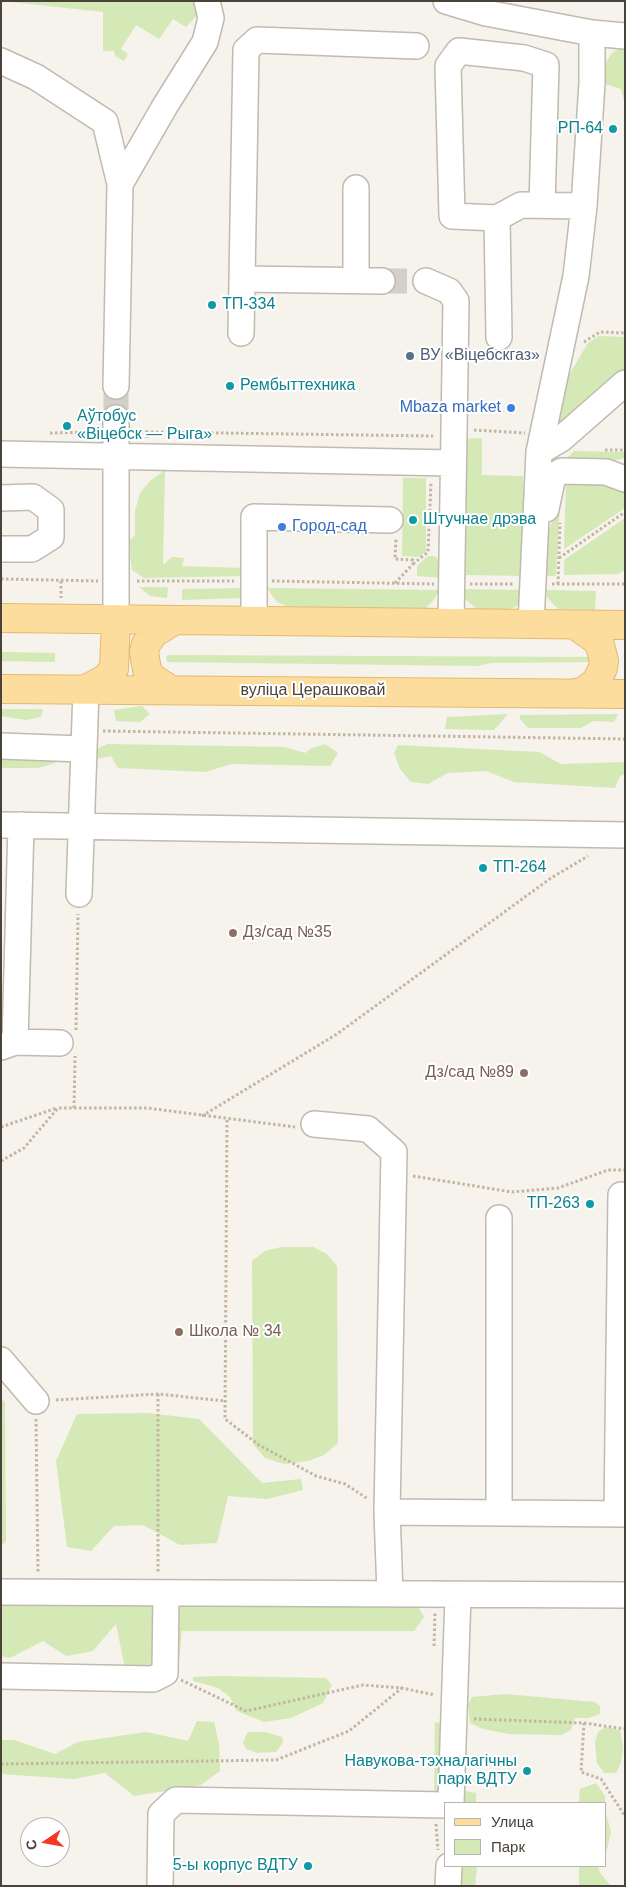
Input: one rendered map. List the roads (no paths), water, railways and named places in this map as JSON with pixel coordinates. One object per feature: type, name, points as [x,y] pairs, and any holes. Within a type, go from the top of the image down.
[{"type":"main road","points":[[1,618],[625,625]]},
{"type":"main road","points":[[85,690],[105,679],[114,669],[116,619]]},
{"type":"main road","points":[[116,619],[127,674],[135,686],[142,690]]},
{"type":"main road","points":[[171,690],[151,677],[147,670],[144,652],[146,644],[154,633],[175,620]]},
{"type":"main road","points":[[574,625],[595,639],[600,645],[604,661],[596,682],[584,691],[576,693]]},
{"type":"main road","points":[[625,637],[617,646],[613,662],[614,671],[625,686]]},
{"type":"main road","name":"вуліца Церашковай","points":[[1,689],[625,694]]},
{"type":"lane","points":[[120,184],[164,106],[204,42],[211,18],[208,1]]},
{"type":"lane","points":[[446,1],[486,13],[592,33],[625,36]]},
{"type":"lane","points":[[531,624],[534,442],[576,276],[584,206],[592,83],[592,33]]},
{"type":"lane","points":[[240,333],[246,50],[257,40],[416,46]]},
{"type":"lane","points":[[542,205],[546,65],[524,58],[459,51],[448,66],[452,216],[497,218],[521,204],[542,205],[584,206]]},
{"type":"lane","points":[[1,61],[36,77],[105,122],[120,184],[116,386]]},
{"type":"lane","points":[[356,188],[356,280]]},
{"type":"lane","points":[[497,218],[499,337]]},
{"type":"lane","points":[[242,279],[382,281]]},
{"type":"lane","points":[[426,281],[449,291],[456,301],[451,463],[452,584],[450,623]]},
{"type":"lane","points":[[534,442],[561,439],[625,383]]},
{"type":"lane","points":[[1,454],[115,435],[146,457],[451,463]]},
{"type":"lane","points":[[115,435],[116,619]]},
{"type":"lane","points":[[534,528],[545,514],[553,476],[562,471],[618,472]]},
{"type":"lane","points":[[1,498],[33,497],[51,510],[50,538],[32,549],[1,549]]},
{"type":"lane","points":[[254,621],[254,516],[390,520]]},
{"type":"lane","points":[[79,894],[85,690]]},
{"type":"lane","points":[[1,746],[83,740]]},
{"type":"lane","points":[[70,1043],[8,1045],[11,825],[625,835]]},
{"type":"lane","points":[[306,1126],[368,1128],[394,1152],[387,1512],[390,1593]]},
{"type":"lane","points":[[387,1512],[621,1514],[621,1195]]},
{"type":"lane","points":[[499,1218],[499,1513]]},
{"type":"lane","points":[[1,1360],[36,1401]]},
{"type":"lane","points":[[1,1592],[625,1595]]},
{"type":"lane","points":[[1,1676],[153,1679],[165,1673],[162,1594]]},
{"type":"lane","points":[[451,1802],[458,1595]]},
{"type":"lane","points":[[160,1886],[161,1814],[176,1800],[444,1805]]},
{"type":"lane","points":[[448,1867],[448,1886]]},
{"type":"tunnel","points":[[382,281],[426,281]]},
{"type":"tunnel","points":[[116,386],[116,418]]},
{"type":"place","name":"РП-64","points":[[613,129]]},
{"type":"place","name":"ТП-334","points":[[212,305]]},
{"type":"place","name":"ВУ «Віцебскгаз»","points":[[410,356]]},
{"type":"place","name":"Рембыттехника","points":[[230,386]]},
{"type":"place","name":"Mbaza market","points":[[511,408]]},
{"type":"place","name":"Аўтобус «Віцебск — Рыга»","points":[[67,426]]},
{"type":"place","name":"Штучнае дрэва","points":[[413,520]]},
{"type":"place","name":"Город-сад","points":[[282,527]]},
{"type":"place","name":"ТП-264","points":[[483,868]]},
{"type":"place","name":"Дз/сад №35","points":[[233,933]]},
{"type":"place","name":"Дз/сад №89","points":[[524,1073]]},
{"type":"place","name":"ТП-263","points":[[590,1204]]},
{"type":"place","name":"Школа № 34","points":[[179,1332]]},
{"type":"place","name":"Навукова-тэхналагічны парк ВДТУ","points":[[527,1771]]},
{"type":"place","name":"5-ы корпус ВДТУ","points":[[308,1866]]}]
